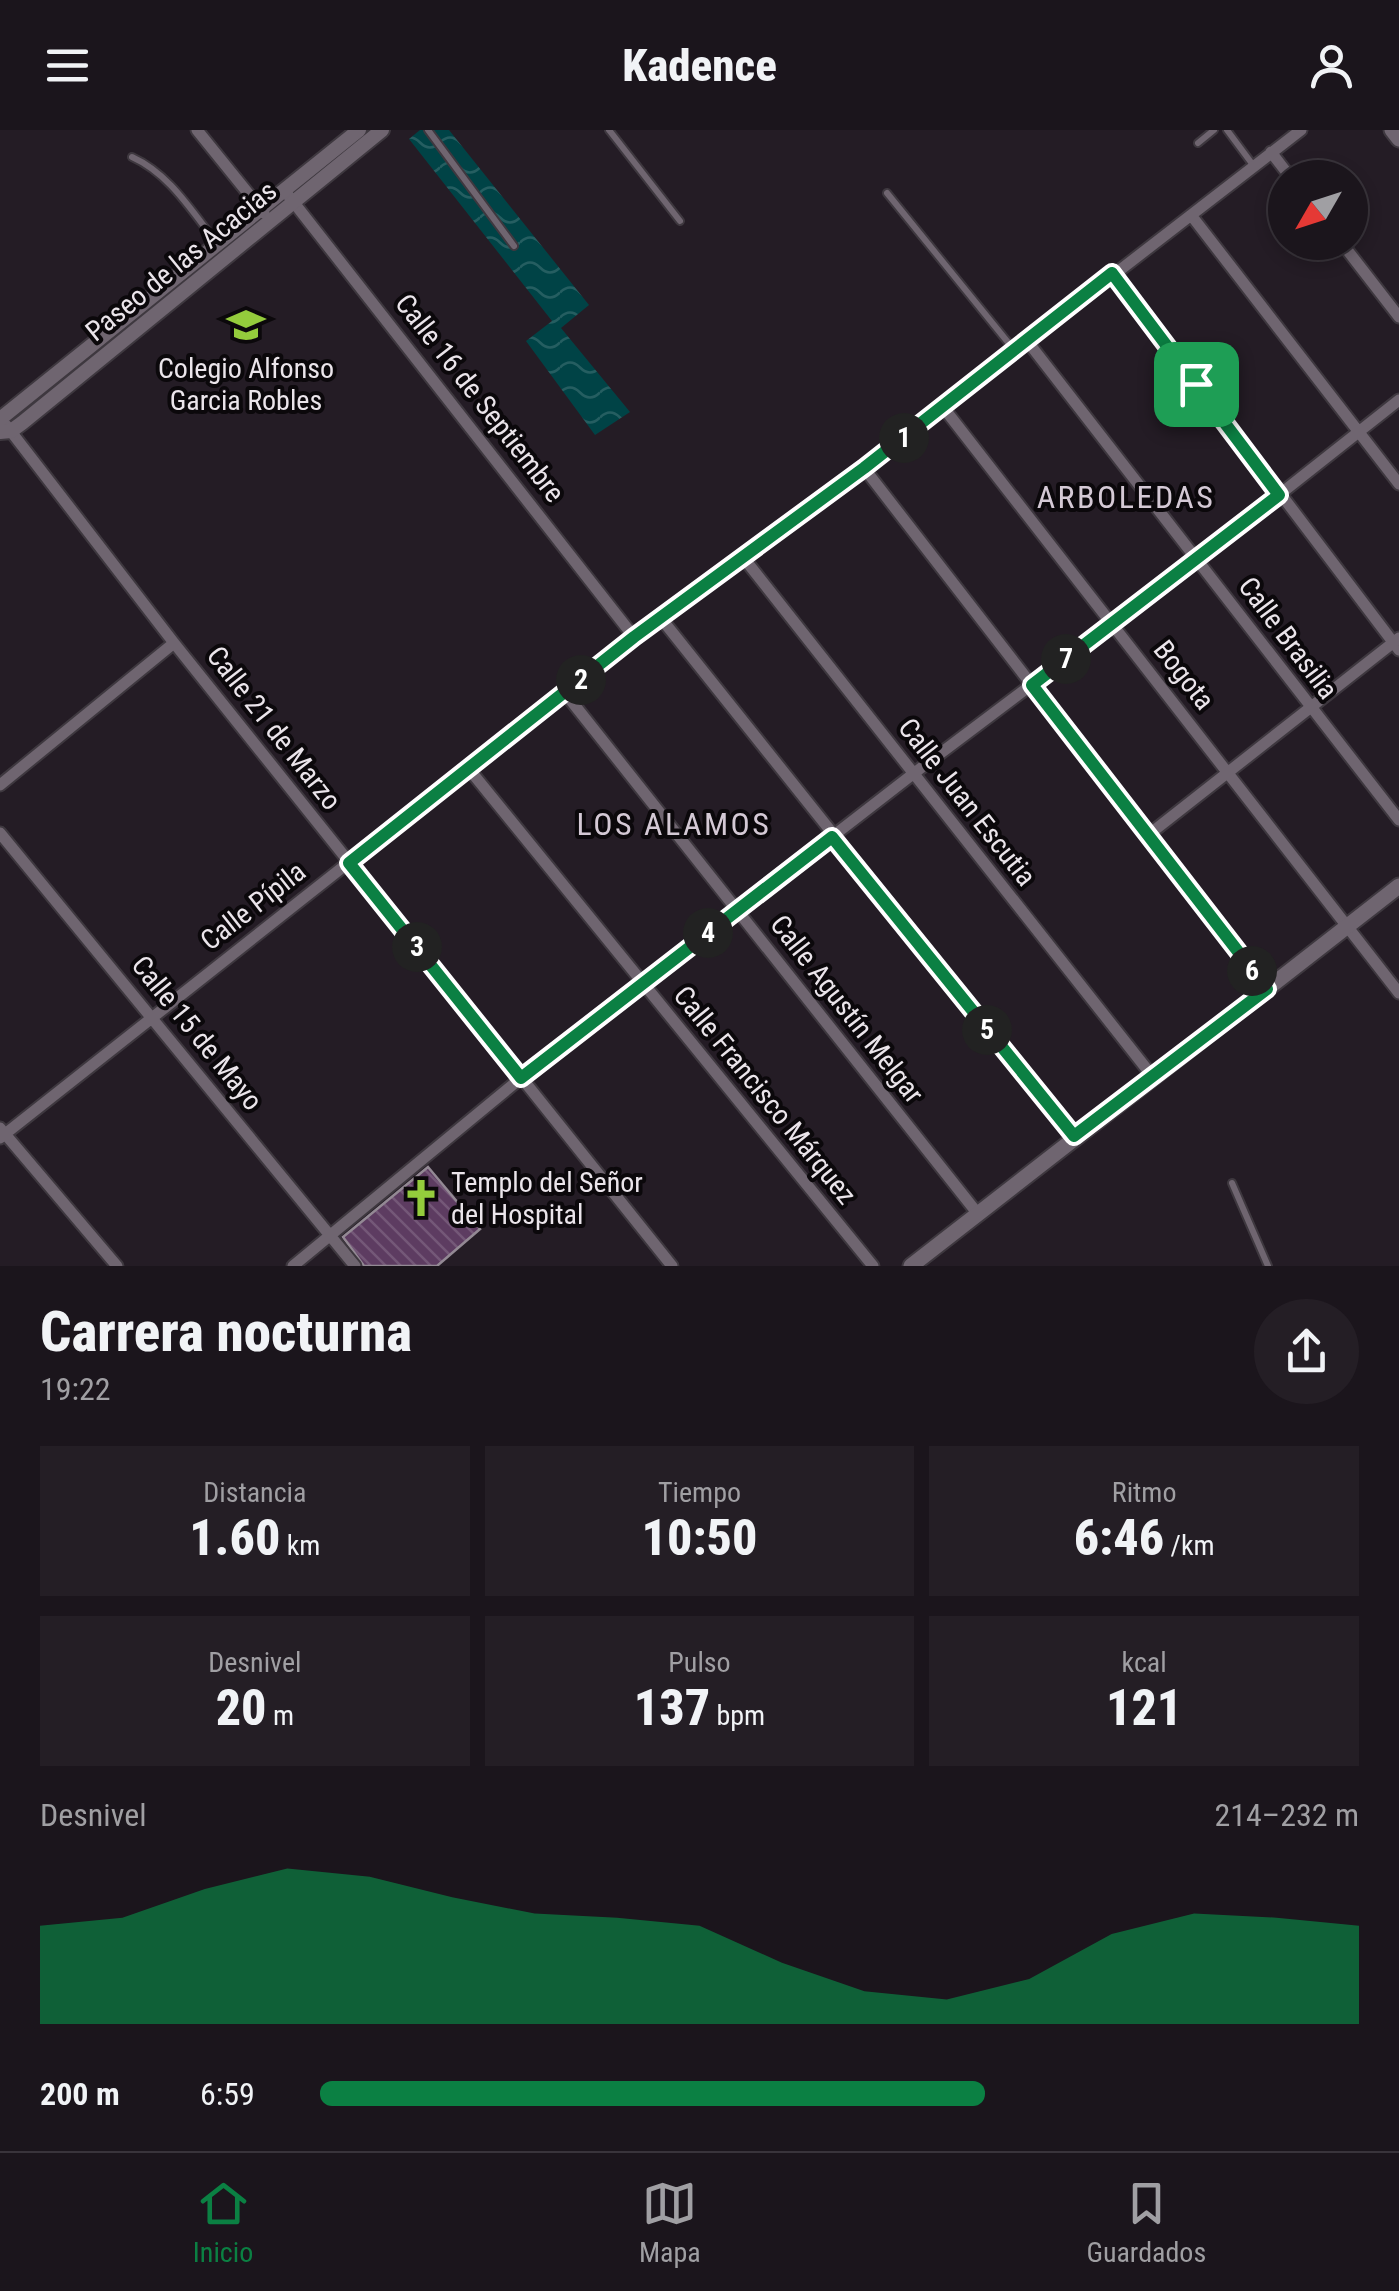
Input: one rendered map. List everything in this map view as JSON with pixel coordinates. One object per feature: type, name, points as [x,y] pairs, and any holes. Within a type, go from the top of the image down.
[{"type":"main road","points":[[1392,130],[1399,139]]},
{"type":"main road","points":[[912,1266],[1399,886]]},
{"type":"street","points":[[197,130],[266,215]]},
{"type":"street","name":"Paseo de las Acacias","points":[[6,432],[289,196],[359,130]]},
{"type":"street","name":"Paseo de las Acacias","points":[[289,196],[382,130]]},
{"type":"street","name":"Calle Pípila","points":[[2,1133],[634,637],[864,468],[1301,130]]},
{"type":"street","points":[[1271,152],[1277,160]]},
{"type":"street","name":"Calle 16 de Septiembre","points":[[289,196],[634,637]]},
{"type":"street","name":"Paseo de las Acacias","points":[[0,419],[218,244],[266,215]]},
{"type":"street","points":[[1191,215],[1399,484]]},
{"type":"street","points":[[1355,260],[1399,318]]},
{"type":"street","points":[[1112,273],[1397,644],[1148,836]]},
{"type":"street","name":"Calle Brasilia","points":[[1028,342],[1399,820]]},
{"type":"street","points":[[293,1266],[521,1078],[1399,400]]},
{"type":"street","name":"Bogota","points":[[944,407],[1399,993]]},
{"type":"street","name":"Calle 21 de Marzo","points":[[0,419],[6,432],[174,644],[672,1266]]},
{"type":"street","points":[[864,468],[1267,989]]},
{"type":"street","name":"Calle Juan Escutia","points":[[742,558],[1153,1077]]},
{"type":"street","points":[[660,618],[1074,1136]]},
{"type":"street","points":[[0,784],[174,644]]},
{"type":"street","name":"Calle Agustín Melgar","points":[[565,694],[978,1214]]},
{"type":"street","name":"Calle Francisco Márquez","points":[[469,769],[873,1266]]},
{"type":"street","name":"Calle 15 de Mayo","points":[[0,833],[355,1266]]},
{"type":"street","points":[[2,1133],[116,1266]]},
{"type":"lane","points":[[428,130],[514,246]]},
{"type":"lane","points":[[609,130],[680,221]]},
{"type":"lane","points":[[1198,143],[1214,130]]},
{"type":"lane","points":[[1227,130],[1254,166]]},
{"type":"lane","points":[[132,157],[159,172],[218,244]]},
{"type":"lane","points":[[888,194],[1016,352]]},
{"type":"lane","points":[[1232,1184],[1268,1266]]},
{"type":"water","points":[[420,130],[449,130],[589,305],[561,328],[630,412],[595,435],[526,341],[552,321],[409,139]]},
{"type":"building","name":"Templo del Señor del Hospital","points":[[428,1167],[480,1229],[437,1266],[364,1266],[343,1237]]},
{"type":"place","name":"Colegio Alfonso Garcia Robles","points":[[246,325]]},
{"type":"place","name":"Templo del Señor del Hospital","points":[[421,1198]]},
{"type":"district","name":"ARBOLEDAS","points":[[1126,497]]},
{"type":"district","name":"LOS ALAMOS","points":[[674,824]]},
{"type":"route","points":[[1112,273],[1196,384],[1279,495],[1032,685],[1267,989],[1074,1136],[832,837],[521,1078],[349,863],[634,637],[864,468],[1112,273]]}]
